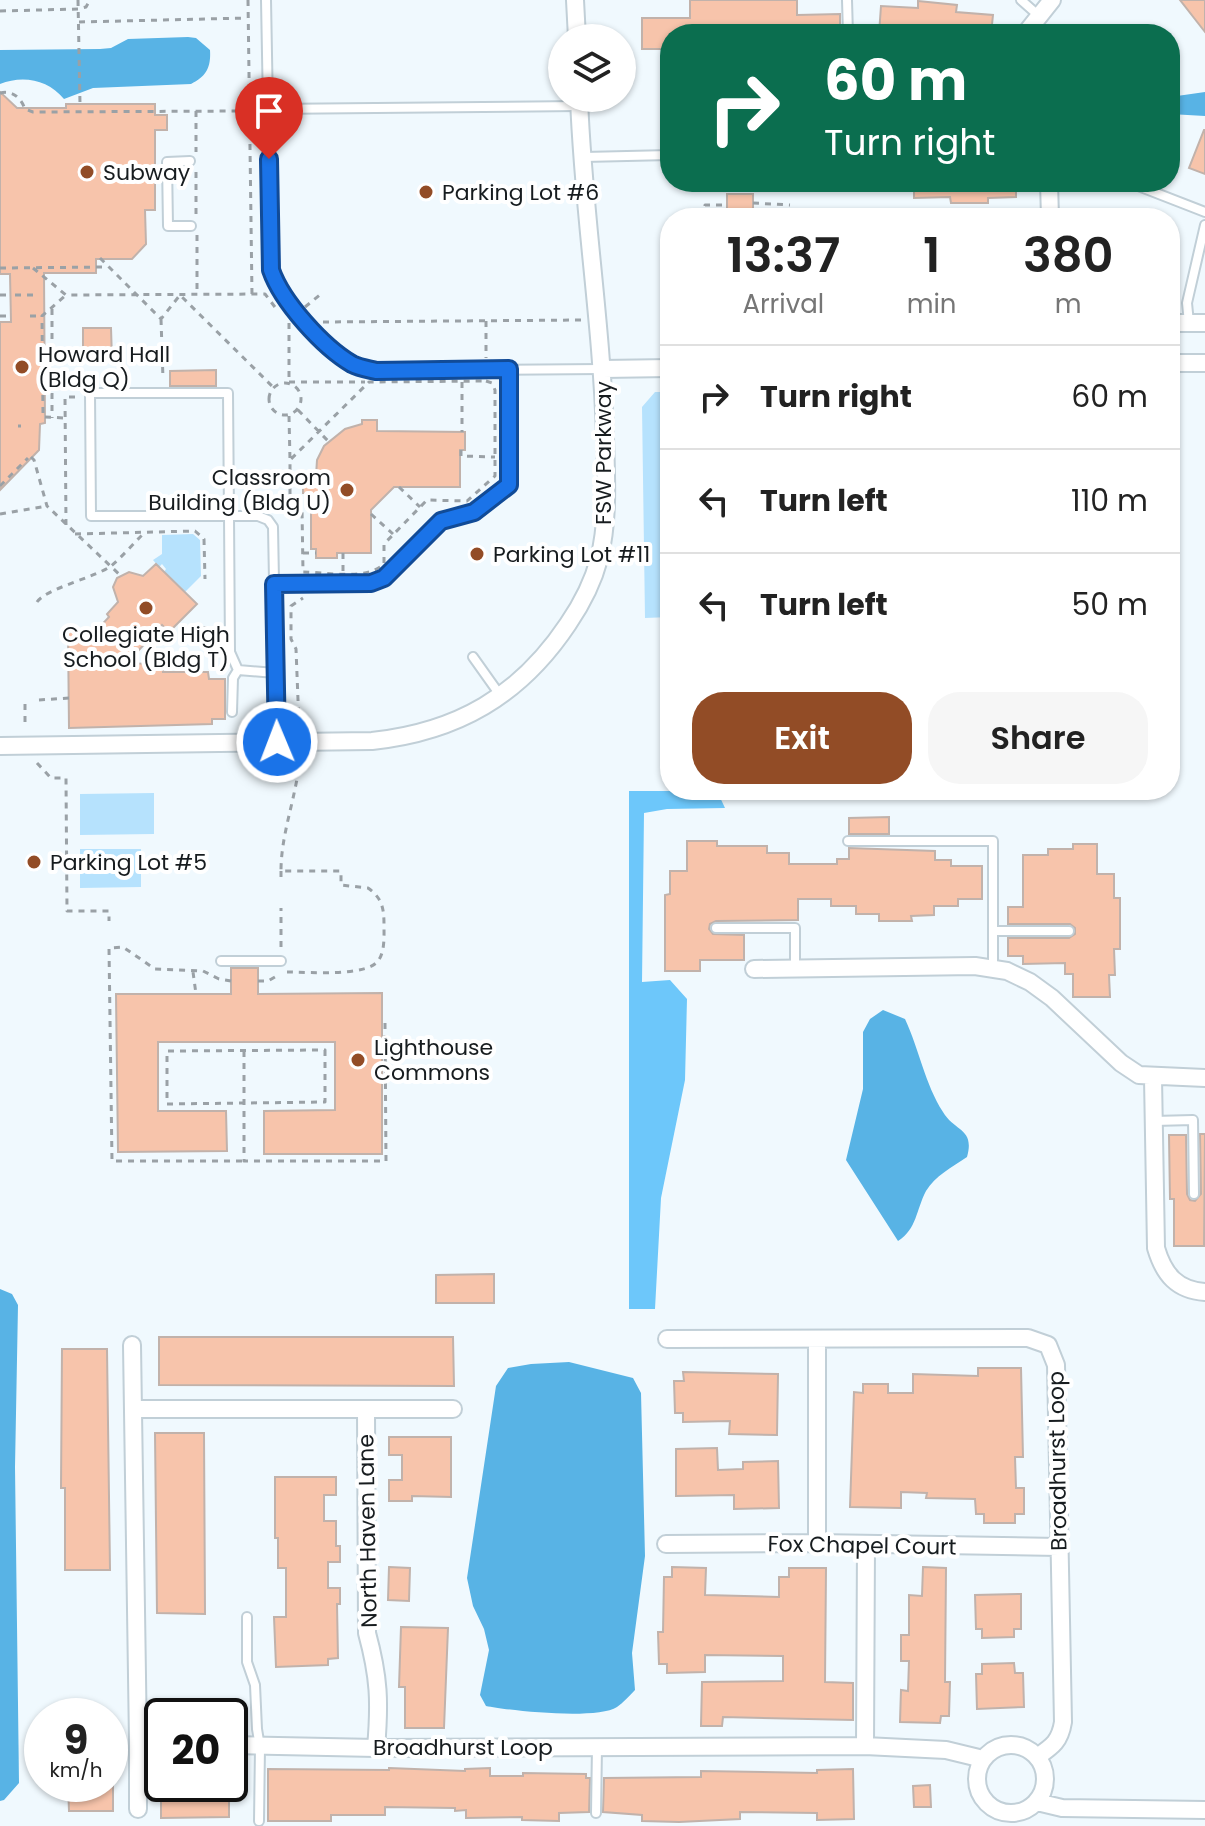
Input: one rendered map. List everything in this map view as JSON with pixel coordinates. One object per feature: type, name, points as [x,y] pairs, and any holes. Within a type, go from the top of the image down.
[{"type":"street","points":[[575,0],[576,24]]},
{"type":"street","points":[[1032,24],[1052,0]]},
{"type":"street","name":"FSW Parkway","points":[[0,746],[372,741],[418,735],[457,721],[501,696],[529,673],[557,640],[587,590],[599,560],[606,502],[603,369],[580,112]]},
{"type":"street","points":[[1180,363],[1205,363]]},
{"type":"street","points":[[603,369],[660,368]]},
{"type":"street","points":[[754,969],[975,966],[1007,971],[1030,982],[1052,998],[1121,1063],[1139,1075],[1205,1078]]},
{"type":"street","points":[[1153,1078],[1156,1248],[1167,1274],[1177,1284],[1187,1290],[1205,1292]]},
{"type":"street","name":"Broadhurst Loop","points":[[667,1339],[1028,1338],[1048,1345],[1056,1365],[1063,1722],[1055,1745],[1037,1757]]},
{"type":"street","points":[[817,1339],[817,1543]]},
{"type":"street","points":[[132,1345],[138,1809]]},
{"type":"street","points":[[133,1409],[453,1409]]},
{"type":"street","name":"North Haven Lane","points":[[366,1409],[367,1633],[380,1702],[376,1748]]},
{"type":"street","name":"Fox Chapel Court","points":[[666,1544],[1059,1547]]},
{"type":"street","points":[[865,1746],[866,1545]]},
{"type":"street","points":[[138,1742],[144,1742]]},
{"type":"street","points":[[1016,1745],[1028,1749],[1037,1757],[1044,1767],[1045,1779],[1037,1802],[1017,1814],[1006,1814],[985,1802],[979,1792],[978,1769],[992,1750],[1016,1745]]},
{"type":"street","name":"Broadhurst Loop","points":[[248,1746],[865,1746],[946,1750],[983,1759]]},
{"type":"street","points":[[1037,1802],[1062,1808],[1205,1810]]},
{"type":"lane","points":[[266,0],[271,270],[277,287],[298,315],[342,357],[356,366],[376,371],[603,369]]},
{"type":"lane","points":[[847,0],[848,24]]},
{"type":"lane","points":[[1021,0],[1038,15]]},
{"type":"lane","points":[[268,109],[548,103]]},
{"type":"lane","points":[[584,157],[660,155]]},
{"type":"lane","points":[[193,158],[167,162],[168,226],[195,227]]},
{"type":"lane","points":[[1154,192],[1205,212]]},
{"type":"lane","points":[[1197,323],[1187,303],[1205,225]]},
{"type":"lane","points":[[274,584],[371,583],[384,578],[441,521],[474,512],[509,485],[509,369]]},
{"type":"lane","points":[[238,670],[230,652],[229,516],[228,393],[90,393],[91,516],[229,516],[258,516],[268,520],[273,527],[277,742]]},
{"type":"lane","points":[[473,657],[501,696]]},
{"type":"lane","points":[[238,670],[275,673]]},
{"type":"lane","points":[[232,712],[233,678],[238,670]]},
{"type":"lane","points":[[848,841],[993,841],[993,969]]},
{"type":"lane","points":[[716,928],[795,928],[795,968]]},
{"type":"lane","points":[[993,931],[1069,931]]},
{"type":"lane","points":[[221,961],[281,961]]},
{"type":"lane","points":[[1154,1121],[1193,1120],[1194,1194]]},
{"type":"lane","points":[[247,1617],[247,1662],[255,1685],[260,1747],[259,1821]]},
{"type":"lane","points":[[596,1813],[597,1747]]},
{"type":"path","points":[[78,0],[80,104]]},
{"type":"path","points":[[0,11],[78,9],[86,7],[90,0]]},
{"type":"path","points":[[248,0],[252,295]]},
{"type":"path","points":[[79,22],[249,18]]},
{"type":"path","points":[[0,93],[19,97],[25,109],[33,112],[249,113]]},
{"type":"path","points":[[193,158],[196,111]]},
{"type":"path","points":[[196,169],[197,295]]},
{"type":"path","points":[[753,203],[790,205]]},
{"type":"path","points":[[705,208],[705,205],[727,205]]},
{"type":"path","points":[[100,258],[161,319]]},
{"type":"path","points":[[0,268],[108,267]]},
{"type":"path","points":[[33,268],[66,295],[265,294],[289,323],[289,383],[300,394],[301,400],[297,409],[289,414],[279,413],[272,407],[270,398],[274,388],[289,383],[492,383],[495,390],[495,476],[467,501],[427,500],[384,544],[384,564],[378,569],[366,573],[303,572],[302,509],[290,509],[289,414]]},
{"type":"path","points":[[305,307],[321,294]]},
{"type":"path","points":[[0,295],[37,295]]},
{"type":"path","points":[[30,316],[42,316],[66,295]]},
{"type":"path","points":[[163,393],[161,319],[180,295]]},
{"type":"path","points":[[180,295],[274,388]]},
{"type":"path","points":[[52,307],[52,418]]},
{"type":"path","points":[[316,315],[324,324],[598,320]]},
{"type":"path","points":[[0,316],[11,316]]},
{"type":"path","points":[[42,316],[44,415],[65,418]]},
{"type":"path","points":[[486,321],[486,359]]},
{"type":"path","points":[[290,460],[369,382]]},
{"type":"path","points":[[462,382],[462,432]]},
{"type":"path","points":[[65,397],[66,525]]},
{"type":"path","points":[[297,409],[329,442]]},
{"type":"path","points":[[461,450],[461,456],[495,457]]},
{"type":"path","points":[[0,486],[29,457],[34,460],[47,506],[120,575]]},
{"type":"path","points":[[399,487],[420,507]]},
{"type":"path","points":[[0,514],[47,506]]},
{"type":"path","points":[[371,514],[393,534]]},
{"type":"path","points":[[75,534],[195,531],[204,539],[205,579]]},
{"type":"path","points":[[37,602],[42,595],[110,567],[144,533]]},
{"type":"path","points":[[303,553],[316,553]]},
{"type":"path","points":[[343,553],[343,572]]},
{"type":"path","points":[[281,883],[281,846],[298,775],[296,649],[291,639],[291,606],[303,598]]},
{"type":"path","points":[[205,626],[206,652],[211,663]]},
{"type":"path","points":[[39,700],[69,698]]},
{"type":"path","points":[[25,704],[25,728]]},
{"type":"path","points":[[36,762],[51,778],[66,778],[67,911],[109,911],[109,921]]},
{"type":"path","points":[[258,981],[268,981],[286,972],[357,971],[379,961],[382,951],[384,913],[376,894],[368,888],[341,885],[341,871],[281,871]]},
{"type":"path","points":[[281,908],[281,947]]},
{"type":"path","points":[[231,981],[203,971],[155,969],[123,947],[109,948],[112,1161],[386,1161],[385,1023],[382,1023]]},
{"type":"path","points":[[193,972],[196,994]]},
{"type":"path","points":[[325,1050],[325,1102],[244,1103],[167,1104],[167,1051],[325,1050]]},
{"type":"path","points":[[244,1051],[244,1161]]},
{"type":"shaded area","points":[[196,38],[210,50],[207,70],[191,84],[93,88],[64,99],[43,83],[17,80],[0,84],[0,50],[100,49],[111,48],[128,39]]},
{"type":"shaded area","points":[[1205,92],[1205,116],[1180,115],[1180,96]]},
{"type":"shaded area","points":[[655,392],[660,392],[660,617],[645,618],[642,407]]},
{"type":"shaded area","points":[[193,534],[200,540],[201,576],[185,592],[164,572],[166,569],[162,564],[159,567],[153,560],[162,554],[162,535]]},
{"type":"shaded area","points":[[629,791],[660,791],[660,800],[721,800],[725,808],[667,809],[644,813],[642,982],[670,980],[687,999],[685,1080],[661,1198],[655,1309],[629,1309]]},
{"type":"shaded area","points":[[154,793],[154,834],[80,835],[80,794]]},
{"type":"shaded area","points":[[80,849],[141,849],[141,887],[80,888]]},
{"type":"shaded area","points":[[883,1010],[905,1019],[937,1101],[948,1118],[966,1135],[969,1148],[967,1157],[944,1172],[926,1191],[913,1225],[898,1241],[846,1160],[863,1089],[863,1032],[870,1019]]},
{"type":"shaded area","points":[[0,1289],[12,1294],[18,1305],[15,1467],[19,1783],[0,1801]]},
{"type":"shaded area","points":[[569,1362],[633,1378],[641,1393],[645,1556],[632,1653],[635,1690],[617,1707],[592,1713],[533,1712],[486,1706],[480,1695],[489,1650],[484,1629],[473,1606],[467,1578],[496,1386],[508,1368]]},
{"type":"building","points":[[690,0],[797,0],[797,15],[840,14],[840,24],[660,24],[660,49],[642,49],[642,18],[690,18]]},
{"type":"building","points":[[1180,0],[1205,0],[1205,32]]},
{"type":"building","points":[[918,1],[957,5],[956,12],[993,15],[992,24],[880,24],[881,6],[918,8]]},
{"type":"building","points":[[0,92],[17,108],[66,108],[66,104],[155,104],[155,115],[167,115],[167,130],[155,130],[155,210],[145,210],[146,244],[132,259],[96,259],[96,273],[44,273],[45,423],[40,424],[39,450],[0,490],[0,322],[11,322],[10,274],[0,274]]},
{"type":"building","points":[[1205,130],[1205,174],[1189,168]]},
{"type":"building","points":[[914,192],[1016,192],[1016,197],[988,198],[988,203],[951,203],[950,197],[914,198]]},
{"type":"building","points":[[727,194],[753,194],[753,208],[727,208]]},
{"type":"building","points":[[83,328],[111,328],[112,359],[83,359]]},
{"type":"building","points":[[216,370],[216,386],[170,386],[170,371]]},
{"type":"building","name":"Classroom Building (Bldg U)","points":[[362,420],[377,420],[377,431],[465,432],[465,450],[460,450],[460,487],[394,487],[371,510],[371,553],[337,553],[337,558],[316,558],[316,549],[311,549],[311,493],[303,493],[303,476],[316,476],[317,460],[324,446],[345,429],[362,424]]},
{"type":"building","points":[[156,564],[197,604],[169,632],[162,625],[126,664],[163,663],[163,672],[208,672],[209,679],[225,679],[225,719],[212,719],[212,724],[69,728],[68,632],[96,631],[118,602],[113,587],[117,578],[129,572],[143,576]]},
{"type":"building","points":[[889,817],[889,834],[849,834],[849,818]]},
{"type":"building","points":[[687,841],[717,841],[717,846],[767,846],[767,853],[789,853],[789,864],[837,864],[837,859],[849,859],[849,848],[935,851],[935,860],[951,860],[951,866],[982,866],[982,899],[958,899],[958,906],[934,906],[934,915],[911,916],[912,921],[879,921],[879,914],[856,914],[856,906],[831,906],[831,899],[798,899],[798,920],[716,921],[710,924],[713,934],[744,935],[744,960],[700,960],[700,971],[665,971],[665,895],[670,894],[670,871],[687,871]]},
{"type":"building","points":[[1073,844],[1097,844],[1097,874],[1114,874],[1114,898],[1120,898],[1120,949],[1114,949],[1115,975],[1109,975],[1110,997],[1073,997],[1073,974],[1065,974],[1065,963],[1023,964],[1023,956],[1008,956],[1008,938],[1069,938],[1075,934],[1075,928],[1070,924],[1008,924],[1008,907],[1023,907],[1023,855],[1048,855],[1048,849],[1073,849]]},
{"type":"building","name":"Lighthouse Commons","points":[[231,968],[258,968],[258,994],[382,993],[382,1154],[264,1154],[264,1111],[335,1110],[335,1042],[158,1042],[158,1111],[226,1111],[227,1151],[118,1152],[116,994],[231,994]]},
{"type":"building","points":[[1200,1134],[1205,1134],[1204,1246],[1174,1246],[1169,1135],[1186,1135],[1187,1194],[1190,1200],[1195,1201],[1201,1194]]},
{"type":"building","points":[[494,1274],[494,1303],[436,1303],[436,1275]]},
{"type":"building","points":[[159,1337],[453,1337],[454,1386],[159,1385]]},
{"type":"building","points":[[62,1349],[107,1349],[110,1570],[65,1570],[65,1488],[61,1488]]},
{"type":"building","points":[[978,1368],[1021,1368],[1023,1457],[1015,1457],[1016,1488],[1024,1488],[1024,1514],[1015,1514],[1015,1523],[984,1523],[984,1514],[976,1514],[975,1499],[926,1498],[927,1493],[901,1492],[901,1508],[850,1507],[854,1392],[863,1393],[863,1384],[888,1384],[888,1393],[913,1393],[913,1374],[978,1376]]},
{"type":"building","points":[[683,1372],[778,1374],[777,1435],[729,1434],[730,1421],[683,1422],[683,1413],[675,1413],[674,1381],[684,1381]]},
{"type":"building","points":[[155,1433],[204,1433],[205,1614],[157,1613]]},
{"type":"building","points":[[389,1437],[451,1437],[451,1497],[412,1496],[412,1501],[389,1501],[389,1480],[402,1480],[402,1455],[389,1455]]},
{"type":"building","points":[[717,1448],[718,1470],[743,1469],[743,1462],[778,1461],[779,1508],[734,1509],[734,1495],[676,1496],[676,1449]]},
{"type":"building","points":[[275,1477],[336,1477],[336,1495],[324,1495],[324,1521],[336,1521],[336,1546],[340,1546],[340,1562],[328,1562],[328,1588],[340,1588],[340,1604],[337,1604],[338,1658],[328,1659],[328,1665],[276,1667],[274,1617],[286,1617],[286,1568],[278,1568]]},
{"type":"building","points":[[389,1567],[410,1568],[409,1601],[388,1600]]},
{"type":"building","points":[[672,1567],[706,1568],[705,1595],[779,1597],[779,1577],[789,1577],[789,1568],[826,1568],[825,1682],[853,1683],[853,1720],[723,1717],[722,1726],[701,1726],[702,1682],[783,1681],[783,1656],[705,1655],[705,1672],[667,1673],[667,1664],[659,1664],[658,1632],[663,1632],[664,1577],[672,1577]]},
{"type":"building","points":[[923,1567],[946,1568],[945,1682],[950,1682],[949,1716],[941,1716],[940,1723],[900,1722],[901,1690],[908,1691],[909,1661],[901,1661],[901,1635],[909,1635],[909,1595],[922,1596]]},
{"type":"building","points":[[1021,1594],[1021,1629],[1014,1629],[1014,1637],[982,1638],[982,1629],[976,1629],[975,1595]]},
{"type":"building","points":[[401,1627],[448,1628],[444,1728],[405,1728],[405,1687],[399,1687]]},
{"type":"building","points":[[1014,1663],[1015,1673],[1023,1673],[1024,1707],[977,1709],[976,1674],[982,1674],[982,1664]]},
{"type":"building","points":[[490,1768],[490,1776],[586,1774],[586,1778],[590,1778],[589,1812],[559,1813],[559,1821],[522,1820],[522,1817],[466,1818],[466,1810],[455,1811],[455,1808],[385,1807],[385,1815],[331,1815],[331,1821],[268,1821],[268,1769],[465,1771]]},
{"type":"building","points":[[853,1769],[854,1819],[817,1820],[817,1813],[740,1812],[740,1819],[642,1821],[642,1815],[603,1812],[604,1778],[701,1777],[701,1771],[817,1773],[817,1770]]},
{"type":"building","points":[[930,1785],[931,1807],[914,1807],[913,1786]]},
{"type":"building","points":[[69,1802],[113,1802],[113,1811],[69,1811]]},
{"type":"building","points":[[161,1802],[229,1802],[229,1817],[161,1818]]},
{"type":"place","name":"Subway","points":[[87,172]]},
{"type":"place","name":"Parking Lot #6","points":[[426,192]]},
{"type":"place","name":"Howard Hall (Bldg Q)","points":[[22,367]]},
{"type":"place","name":"Classroom Building (Bldg U)","points":[[347,490]]},
{"type":"place","name":"Parking Lot #11","points":[[477,554]]},
{"type":"place","name":"Collegiate High School (Bldg T)","points":[[146,608]]},
{"type":"place","name":"Parking Lot #5","points":[[34,862]]},
{"type":"place","name":"Lighthouse Commons","points":[[358,1060]]},
{"type":"route","points":[[269,159],[271,270],[277,287],[298,315],[342,357],[356,366],[376,371],[509,369],[509,485],[474,512],[441,521],[384,578],[371,583],[274,584],[277,742]]}]
